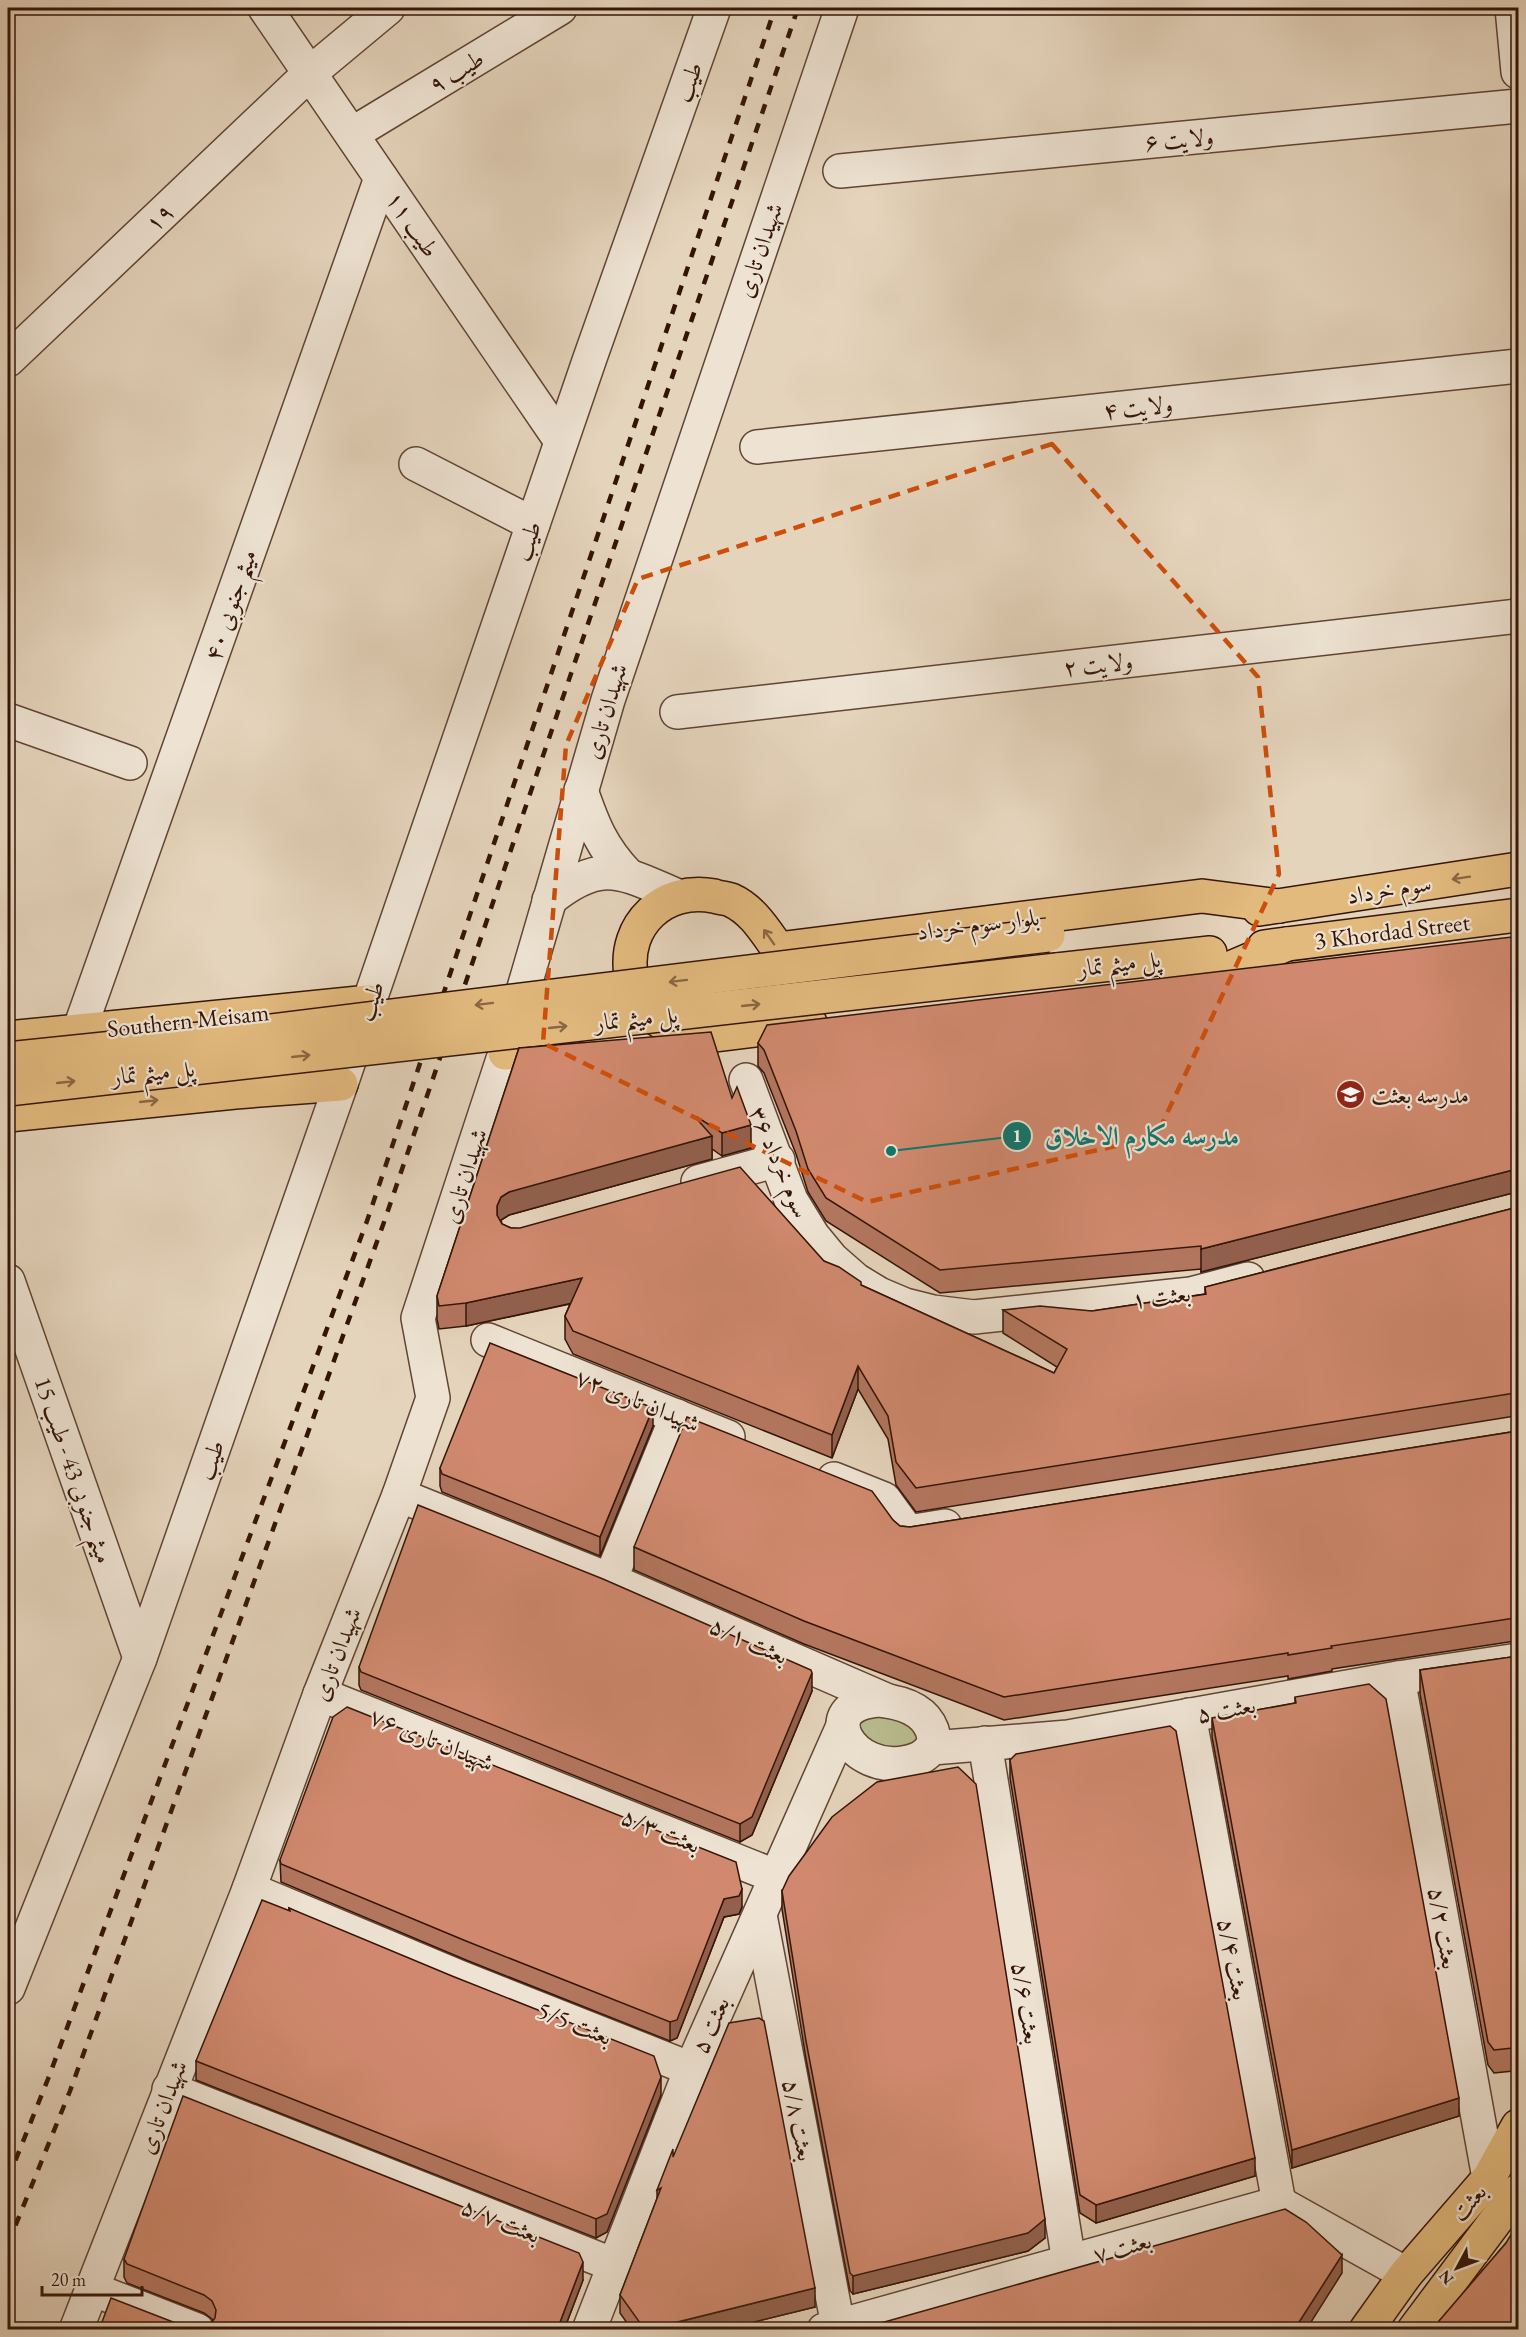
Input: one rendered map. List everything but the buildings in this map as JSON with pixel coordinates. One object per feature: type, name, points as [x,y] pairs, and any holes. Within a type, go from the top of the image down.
[{"type":"main road","name":"سوم خرداد","points":[[1269,907],[1518,869]]},
{"type":"main road","name":"بلوار سوم خرداد","points":[[688,895],[732,900],[756,919],[778,949],[1202,896],[1269,907]]},
{"type":"main road","points":[[688,895],[654,909],[637,930],[630,968],[634,995],[644,1009],[656,1019],[673,1027],[705,1037]]},
{"type":"main road","name":"پل میثم تمار","points":[[8,1059],[242,1034],[1269,907]]},
{"type":"main road","name":"3 Khordad Street","points":[[1276,945],[1518,915]]},
{"type":"main road","name":"پل میثم تمار","points":[[8,1089],[1276,945]]},
{"type":"main road","points":[[505,1053],[705,1037],[1219,972],[1276,945]]},
{"type":"main road","name":"Southern Meisam","points":[[8,1038],[369,1002]]},
{"type":"main road","points":[[229,1015],[249,1023],[261,1040],[263,1062],[253,1081],[235,1092]]},
{"type":"main road","points":[[8,1115],[235,1092],[341,1084]]},
{"type":"main road","name":"بعثت","points":[[1366,2330],[1406,2274],[1489,2178],[1518,2126]]},
{"type":"main road","name":"بعثت","points":[[1414,2330],[1518,2191]]},
{"type":"street","name":"طیب ۱۱","points":[[265,8],[561,441]]},
{"type":"street","name":"۱۹","points":[[8,360],[310,73],[388,8]]},
{"type":"street","name":"طیب ۹","points":[[352,134],[560,8]]},
{"type":"street","name":"طیب","points":[[8,1988],[140,1658],[341,1084],[561,441],[714,8]]},
{"type":"street","name":"شهیدان تاری","points":[[76,2330],[249,1889],[320,1694],[399,1496],[433,1398],[418,1318],[505,1053],[608,700],[842,8]]},
{"type":"street","points":[[1512,8],[1518,72]]},
{"type":"street","name":"ولایت ۶","points":[[840,171],[1518,106]]},
{"type":"street","name":"میثم جنوبی ۴۰","points":[[79,1031],[381,178]]},
{"type":"street","name":"ولایت ۴","points":[[757,447],[1518,366]]},
{"type":"street","points":[[416,464],[533,524]]},
{"type":"street","name":"ولایت ۲","points":[[676,712],[1518,616]]},
{"type":"street","points":[[8,720],[130,763]]},
{"type":"street","points":[[581,790],[597,834],[610,856],[628,875]]},
{"type":"street","points":[[549,900],[570,883],[596,872],[628,875],[688,895]]},
{"type":"street","name":"سوم خرداد ۳۶","points":[[746,1080],[778,1160],[791,1200],[813,1236],[832,1259],[856,1280],[879,1294],[905,1305],[933,1312],[974,1317]]},
{"type":"street","points":[[675,1188],[778,1160]]},
{"type":"street","name":"بعثت ۱","points":[[974,1317],[1191,1294],[1281,1271]]},
{"type":"street","name":"میثم جنوبی 43 - طیب 15","points":[[8,1281],[140,1658]]},
{"type":"street","name":"شهیدان تاری ۷۲","points":[[488,1340],[753,1447]]},
{"type":"street","points":[[610,1580],[677,1416]]},
{"type":"street","points":[[808,1469],[884,1499],[908,1532],[979,1520]]},
{"type":"street","name":"بعثت ۵/۱","points":[[399,1496],[610,1580],[888,1701]]},
{"type":"street","name":"بعثت ۵","points":[[932,1748],[1068,1737],[1398,1678],[1518,1660]]},
{"type":"street","name":"بعثت ۵/۲","points":[[1398,1678],[1489,2178]]},
{"type":"street","name":"شهیدان تاری ۷۶","points":[[320,1694],[544,1784]]},
{"type":"street","points":[[870,1701],[888,1701],[906,1706],[921,1714],[928,1721],[934,1736],[932,1748],[910,1762],[895,1764],[873,1760],[851,1746],[843,1726],[845,1716],[856,1705],[870,1701]]},
{"type":"street","name":"بعثت ۵/۴","points":[[1189,1715],[1279,2203]]},
{"type":"street","name":"بعثت ۵","points":[[589,2330],[691,2069],[843,1726]]},
{"type":"street","name":"بعثت ۵/۶","points":[[985,1743],[1069,2262]]},
{"type":"street","name":"بعثت ۵/۳","points":[[544,1784],[777,1876]]},
{"type":"street","name":"بعثت 5/5","points":[[249,1889],[459,1977],[691,2069]]},
{"type":"street","name":"بعثت ۵/۸","points":[[760,1915],[831,2328]]},
{"type":"street","name":"بعثت ۵/۷","points":[[169,2089],[614,2265]]},
{"type":"street","points":[[1279,2203],[1406,2274]]},
{"type":"street","name":"بعثت ۷","points":[[831,2328],[1279,2203]]},
{"type":"street","points":[[92,2289],[197,2330]]},
{"type":"highlighted area","points":[[1052,444],[1258,677],[1279,874],[1156,1137],[867,1202],[543,1043],[566,745],[638,579]]},
{"type":"green space","points":[[888,1705],[928,1742],[883,1758],[849,1720]]},
{"type":"railway","points":[[8,2179],[48,2079],[367,1221],[775,8]]},
{"type":"railway","points":[[8,2244],[70,2091],[383,1225],[798,8]]},
{"type":"place","name":"مدرسه بعثت","points":[[1350,1094]]},
{"type":"place","name":"مدرسه مکارم الاخلاق","points":[[891,1151]]}]
